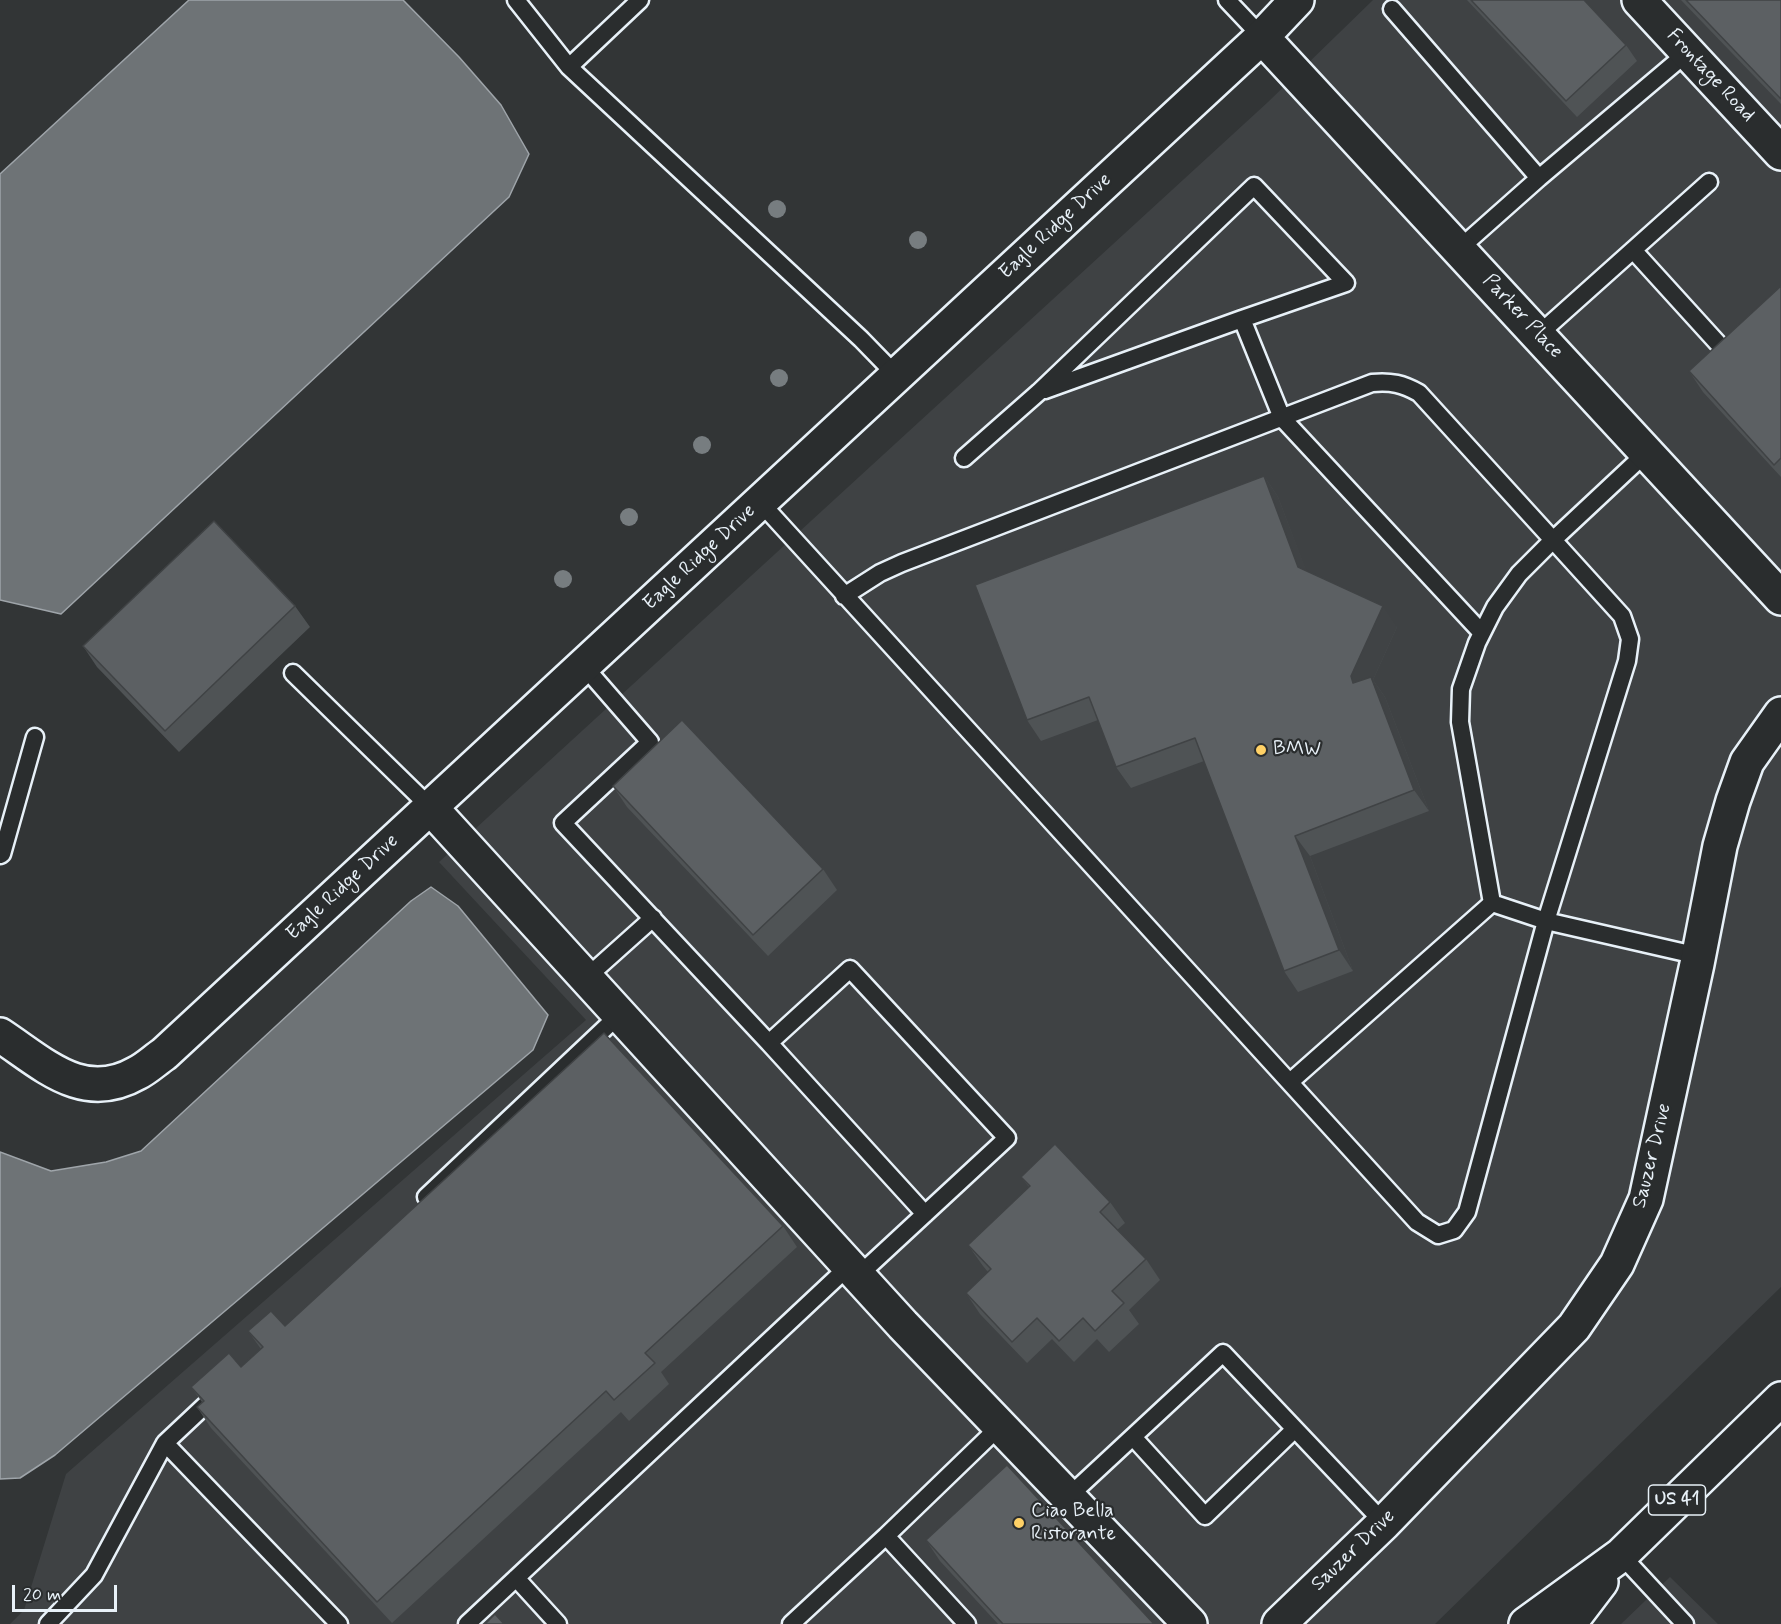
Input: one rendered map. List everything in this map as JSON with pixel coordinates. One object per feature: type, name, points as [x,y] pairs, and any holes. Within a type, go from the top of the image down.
[{"type":"main road","name":"Eagle Ridge Drive","points":[[0,1035],[64,1078],[85,1085],[100,1086],[115,1083],[138,1073],[164,1054],[1262,37],[1297,0]]},
{"type":"main road","name":"Frontage Road","points":[[1639,0],[1781,153]]},
{"type":"main road","name":"Parker Place","points":[[1262,37],[1781,598]]},
{"type":"main road","name":"Sauzer Drive","points":[[1279,1624],[1384,1523],[1574,1327],[1617,1264],[1646,1199],[1699,956],[1720,846],[1733,801],[1747,762],[1781,714]]},
{"type":"main road","points":[[430,807],[854,1271],[1190,1624]]},
{"type":"main road","name":"US 41","points":[[1526,1624],[1621,1555],[1781,1399]]},
{"type":"main road","name":"US 41","points":[[1569,1624],[1621,1555]]},
{"type":"lane","points":[[516,0],[568,67],[861,339],[896,375]]},
{"type":"lane","points":[[568,67],[640,0]]},
{"type":"lane","points":[[1227,0],[1262,37]]},
{"type":"lane","points":[[1392,9],[1539,178]]},
{"type":"lane","points":[[1459,249],[1688,52]]},
{"type":"lane","points":[[1538,335],[1709,182]]},
{"type":"lane","points":[[964,458],[1039,392],[1254,186],[1346,282],[1039,392]]},
{"type":"lane","points":[[1633,250],[1742,370]]},
{"type":"lane","points":[[1242,319],[1282,418],[1482,633]]},
{"type":"lane","points":[[760,502],[844,596],[1417,1222],[1438,1235],[1454,1230],[1467,1212],[1546,921],[1627,661],[1630,639],[1622,616],[1419,393],[1405,385],[1388,382],[1372,383],[902,562],[844,596]]},
{"type":"lane","points":[[1492,903],[1460,722],[1461,689],[1482,633],[1495,607],[1519,574],[1646,453]]},
{"type":"lane","points":[[583,665],[650,742],[563,823],[925,1214]]},
{"type":"lane","points":[[293,674],[430,807]]},
{"type":"lane","points":[[0,855],[3,854],[35,736]]},
{"type":"lane","points":[[1290,1082],[1492,903]]},
{"type":"lane","points":[[1492,903],[1546,921],[1699,956]]},
{"type":"lane","points":[[586,978],[653,918]]},
{"type":"lane","points":[[467,1624],[854,1271],[925,1214],[1007,1138],[850,969],[769,1043]]},
{"type":"lane","points":[[414,1208],[620,1014]]},
{"type":"lane","points":[[1068,1497],[1223,1353],[1384,1523]]},
{"type":"lane","points":[[48,1624],[94,1575],[165,1443],[225,1386]]},
{"type":"lane","points":[[791,1624],[1000,1426]]},
{"type":"lane","points":[[1133,1437],[1205,1516],[1295,1429]]},
{"type":"lane","points":[[165,1443],[339,1624]]},
{"type":"lane","points":[[886,1536],[967,1624]]},
{"type":"lane","points":[[1621,1555],[1685,1624]]},
{"type":"lane","points":[[516,1578],[558,1624]]},
{"type":"shaded area","points":[[189,0],[403,0],[459,57],[501,105],[529,154],[509,197],[61,614],[0,600],[0,174]]},
{"type":"shaded area","points":[[1373,0],[1781,0],[1781,1287],[1435,1624],[10,1624],[24,1610],[66,1474],[586,1020],[439,862],[1268,102]]},
{"type":"shaded area","points":[[431,887],[458,906],[548,1015],[533,1050],[55,1455],[20,1478],[0,1479],[0,1152],[51,1171],[106,1162],[141,1151],[411,901]]},
{"type":"shaded area","points":[[1670,1577],[1718,1624],[1621,1624]]},
{"type":"building","points":[[1471,0],[1584,0],[1626,45],[1566,101]]},
{"type":"building","points":[[1686,0],[1781,0],[1781,99]]},
{"type":"building","points":[[1781,286],[1781,458],[1774,465],[1689,371]]},
{"type":"building","name":"BMW","points":[[1264,476],[1298,567],[1383,606],[1351,676],[1353,683],[1371,677],[1414,790],[1295,836],[1339,950],[1284,971],[1195,738],[1116,767],[1089,697],[1027,720],[975,585]]},
{"type":"building","points":[[214,521],[295,606],[165,731],[83,646]]},
{"type":"building","points":[[682,720],[823,869],[753,935],[613,786]]},
{"type":"building","points":[[604,1033],[783,1226],[645,1353],[655,1363],[614,1400],[606,1391],[377,1602],[197,1407],[204,1401],[191,1387],[229,1353],[241,1367],[263,1347],[248,1331],[271,1311],[285,1326]]},
{"type":"building","points":[[1055,1144],[1110,1202],[1100,1212],[1146,1259],[1112,1291],[1124,1303],[1095,1331],[1083,1318],[1059,1341],[1037,1318],[1012,1342],[966,1293],[991,1269],[968,1245],[1030,1186],[1021,1177]]},
{"type":"building","name":"Ciao Bella Ristorante","points":[[1007,1465],[1154,1624],[1003,1624],[926,1540]]},
{"type":"building","points":[[495,1614],[504,1624],[485,1624]]},
{"type":"place","name":"BMW","points":[[1261,750]]},
{"type":"place","name":"Ciao Bella Ristorante","points":[[1019,1523]]}]
